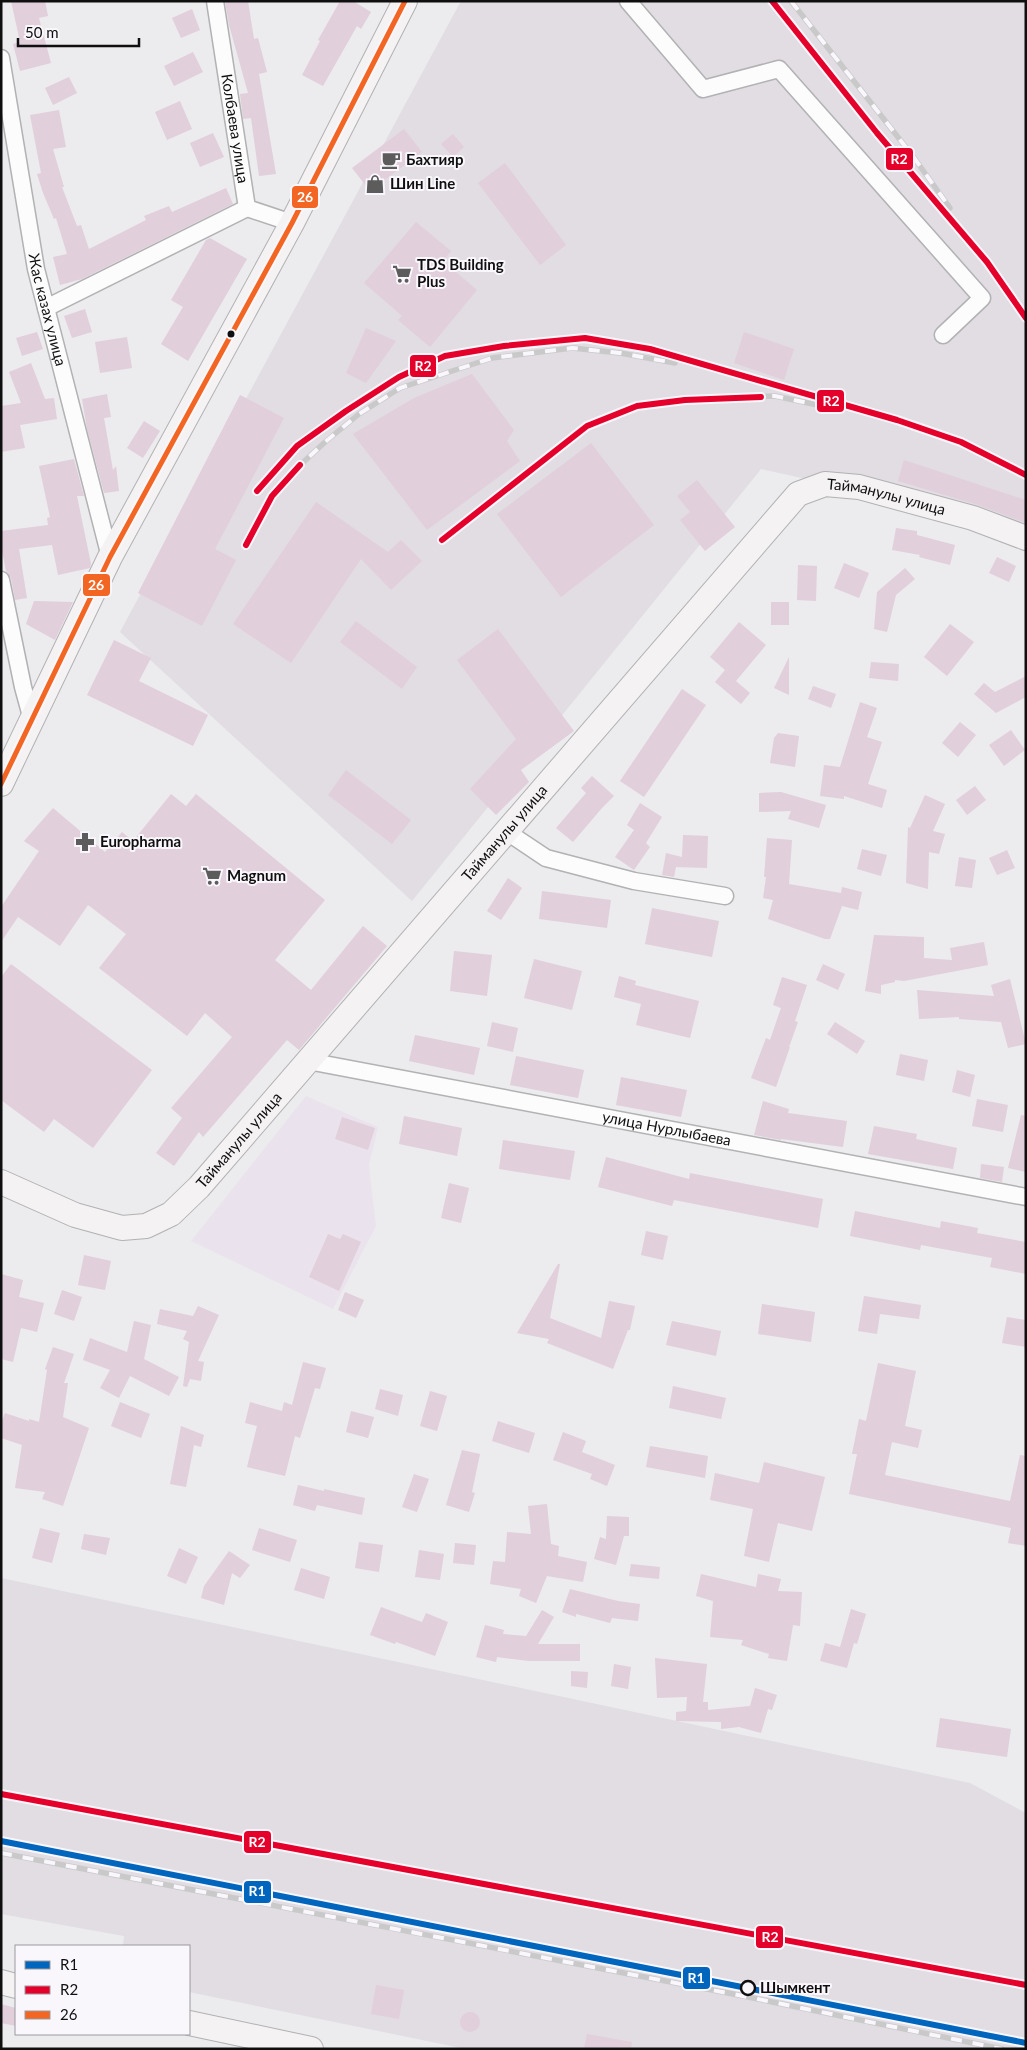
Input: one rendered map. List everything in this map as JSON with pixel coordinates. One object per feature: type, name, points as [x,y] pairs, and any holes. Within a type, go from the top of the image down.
[{"type":"street","name":"Колбаева улица","points":[[215,1],[247,208]]},
{"type":"street","points":[[1,784],[110,557],[292,223],[406,1]]},
{"type":"street","points":[[628,1],[703,89],[778,69],[982,298],[943,335]]},
{"type":"street","name":"Жас казах улица","points":[[1,58],[36,269],[110,557]]},
{"type":"street","points":[[46,308],[247,208],[292,223]]},
{"type":"street","name":"Тайманулы улица","points":[[1,1182],[75,1215],[98,1223],[122,1228],[146,1226],[171,1214],[198,1187],[308,1061],[798,494],[825,484],[859,487],[973,518],[1026,538]]},
{"type":"street","points":[[1,580],[23,687],[32,720]]},
{"type":"street","points":[[507,832],[546,858],[634,881],[724,896]]},
{"type":"street","name":"улица Нурлыбаева","points":[[308,1061],[1026,1197]]},
{"type":"street","points":[[1,1982],[15,1986]]},
{"type":"street","points":[[190,2022],[310,2049]]},
{"type":"shaded area","points":[[461,1],[1026,1],[1026,527],[761,469],[412,901],[120,632]]},
{"type":"shaded area","points":[[306,1096],[378,1127],[369,1165],[376,1226],[333,1309],[191,1241]]},
{"type":"shaded area","points":[[1,1578],[970,1783],[1026,1813],[1026,2049],[466,2049],[190,1992],[190,1945],[123,1945],[124,1936],[1,1914]]},
{"type":"building","points":[[11,1],[45,1],[48,16],[39,18],[51,63],[20,71],[13,44],[20,42]]},
{"type":"building","points":[[225,1],[248,1],[254,39],[258,38],[267,72],[259,74],[276,174],[259,176],[251,118],[243,119],[240,94],[248,93],[229,25]]},
{"type":"building","points":[[340,1],[353,1],[371,12],[361,29],[357,26],[323,86],[302,75],[320,41],[318,40]]},
{"type":"building","points":[[192,9],[200,30],[181,38],[172,18]]},
{"type":"building","points":[[193,52],[203,72],[174,86],[164,66]]},
{"type":"building","points":[[69,77],[77,93],[53,105],[45,88]]},
{"type":"building","points":[[180,101],[192,129],[167,140],[155,112]]},
{"type":"building","points":[[59,110],[66,147],[53,149],[64,187],[62,187],[77,226],[81,225],[89,249],[146,220],[144,216],[169,206],[172,212],[226,188],[233,204],[82,279],[60,285],[53,257],[67,254],[56,218],[54,219],[37,174],[41,173],[30,115]]},
{"type":"building","points":[[404,129],[422,152],[370,191],[352,168]]},
{"type":"building","points":[[213,133],[224,157],[200,167],[190,143]]},
{"type":"building","points":[[453,134],[464,147],[453,157],[441,144]]},
{"type":"building","points":[[505,163],[566,245],[540,265],[478,183]]},
{"type":"building","points":[[416,222],[451,251],[443,261],[477,290],[430,347],[398,320],[402,316],[364,283]]},
{"type":"building","points":[[210,238],[247,259],[188,361],[161,344],[183,307],[171,300],[206,240]]},
{"type":"building","points":[[85,309],[92,332],[72,338],[64,316]]},
{"type":"building","points":[[366,328],[396,341],[366,383],[346,373]]},
{"type":"building","points":[[37,332],[43,349],[22,356],[16,338]]},
{"type":"building","points":[[744,332],[794,349],[784,380],[734,363]]},
{"type":"building","points":[[127,337],[132,368],[100,373],[95,342]]},
{"type":"building","points":[[31,363],[45,399],[54,398],[57,419],[20,425],[25,448],[1,452],[1,406],[21,403],[9,372]]},
{"type":"building","points":[[472,374],[514,430],[507,441],[520,461],[427,530],[353,434],[414,398]]},
{"type":"building","points":[[107,394],[111,417],[104,418],[113,470],[116,466],[119,491],[104,493],[87,429],[82,399]]},
{"type":"building","points":[[240,395],[284,418],[215,549],[236,560],[202,626],[138,593]]},
{"type":"building","points":[[144,421],[160,431],[143,458],[127,448]]},
{"type":"building","points":[[591,443],[654,525],[561,597],[497,514]]},
{"type":"building","points":[[74,459],[84,496],[77,496],[91,564],[90,568],[58,575],[52,545],[19,549],[27,598],[15,600],[11,578],[6,571],[1,546],[1,531],[48,525],[47,518],[50,517],[39,466]]},
{"type":"building","points":[[904,460],[1026,500],[1026,523],[978,505],[898,481]]},
{"type":"building","points":[[697,480],[735,527],[705,551],[680,520],[690,512],[677,496]]},
{"type":"building","points":[[316,502],[388,552],[401,540],[422,561],[391,590],[361,559],[291,663],[233,624]]},
{"type":"building","points":[[896,528],[917,531],[917,535],[955,545],[950,565],[919,557],[920,555],[892,550]]},
{"type":"building","points":[[997,557],[1016,566],[1009,582],[989,573]]},
{"type":"building","points":[[844,563],[869,573],[859,598],[834,588]]},
{"type":"building","points":[[798,565],[817,566],[816,601],[797,600]]},
{"type":"building","points":[[905,568],[915,579],[896,595],[887,632],[874,629],[877,592]]},
{"type":"building","points":[[34,601],[73,602],[55,640],[26,624]]},
{"type":"building","points":[[771,602],[789,602],[789,625],[771,625]]},
{"type":"building","points":[[356,621],[417,667],[402,689],[340,642]]},
{"type":"building","points":[[739,622],[766,645],[736,681],[750,693],[741,704],[715,682],[725,670],[710,657]]},
{"type":"building","points":[[950,624],[974,642],[947,676],[924,657]]},
{"type":"building","points":[[498,629],[574,731],[521,770],[529,782],[496,815],[470,789],[516,739],[457,660]]},
{"type":"building","points":[[114,640],[151,658],[139,681],[208,715],[193,746],[87,695]]},
{"type":"building","points":[[789,657],[789,695],[774,688]]},
{"type":"building","points":[[871,662],[899,664],[898,681],[869,678]]},
{"type":"building","points":[[1026,676],[1026,697],[996,713],[974,694],[984,683],[995,692]]},
{"type":"building","points":[[813,686],[836,694],[831,708],[808,699]]},
{"type":"building","points":[[682,689],[706,705],[644,797],[620,781]]},
{"type":"building","points":[[860,702],[877,708],[867,737],[882,742],[868,784],[887,790],[882,808],[844,796],[844,799],[820,796],[824,765],[840,767]]},
{"type":"building","points":[[960,722],[976,735],[958,757],[942,743]]},
{"type":"building","points":[[1011,730],[1025,750],[1004,766],[989,745]]},
{"type":"building","points":[[778,733],[799,736],[795,767],[770,763],[774,738]]},
{"type":"building","points":[[346,770],[411,820],[392,844],[328,795]]},
{"type":"building","points":[[592,776],[614,796],[573,842],[556,828],[586,793],[581,788]]},
{"type":"building","points":[[975,786],[986,800],[967,815],[956,800]]},
{"type":"building","points":[[781,792],[826,805],[819,828],[788,819],[791,811],[759,812],[759,793]]},
{"type":"building","points":[[171,794],[186,806],[196,794],[325,900],[275,960],[311,990],[363,926],[387,946],[299,1050],[287,1040],[203,1137],[199,1132],[174,1166],[156,1153],[182,1118],[171,1108],[232,1037],[205,1013],[187,1036],[99,968],[126,934],[88,905],[60,946],[18,917],[1,942],[1,907],[39,851],[24,841],[53,808],[105,852],[122,832],[133,841]]},
{"type":"building","points":[[925,795],[945,804],[933,831],[945,834],[939,854],[929,852],[928,889],[906,883],[908,827],[910,828]]},
{"type":"building","points":[[640,803],[662,817],[646,843],[650,847],[634,870],[615,857],[634,830],[627,825]]},
{"type":"building","points":[[683,835],[708,836],[707,868],[676,867],[674,877],[662,875],[666,853],[682,857]]},
{"type":"building","points":[[767,838],[792,840],[789,884],[841,893],[842,887],[862,892],[858,910],[842,906],[830,939],[825,939],[768,919],[773,900],[763,898],[766,877],[764,877]]},
{"type":"building","points":[[862,849],[887,855],[881,876],[857,869]]},
{"type":"building","points":[[1007,850],[1015,868],[997,875],[989,858]]},
{"type":"building","points":[[959,857],[976,860],[972,888],[955,886]]},
{"type":"building","points":[[508,878],[522,888],[501,920],[487,911]]},
{"type":"building","points":[[542,891],[611,900],[607,928],[539,919]]},
{"type":"building","points":[[652,908],[719,921],[712,957],[645,944]]},
{"type":"building","points":[[874,935],[924,937],[924,958],[952,960],[950,948],[984,942],[988,965],[904,981],[895,980],[895,982],[881,985],[881,994],[865,991]]},
{"type":"building","points":[[454,951],[492,955],[487,996],[450,991]]},
{"type":"building","points":[[534,959],[582,971],[572,1010],[524,998]]},
{"type":"building","points":[[11,964],[152,1070],[93,1148],[54,1119],[44,1132],[1,1100],[1,977]]},
{"type":"building","points":[[823,964],[845,974],[838,990],[816,980]]},
{"type":"building","points":[[619,976],[636,981],[635,985],[699,1001],[690,1038],[636,1025],[641,1004],[614,997]]},
{"type":"building","points":[[782,977],[807,985],[795,1021],[798,1022],[776,1087],[751,1078],[766,1038],[770,1040],[781,1008],[773,1005]]},
{"type":"building","points":[[1010,979],[1026,1044],[1008,1048],[1001,1022],[959,1019],[959,1017],[919,1019],[917,990],[994,996],[991,985]]},
{"type":"building","points":[[492,1022],[518,1028],[513,1052],[487,1046]]},
{"type":"building","points":[[835,1022],[865,1041],[857,1054],[827,1034]]},
{"type":"building","points":[[415,1035],[480,1048],[474,1075],[409,1061]]},
{"type":"building","points":[[900,1054],[928,1060],[924,1081],[896,1075]]},
{"type":"building","points":[[516,1056],[584,1070],[578,1098],[510,1085]]},
{"type":"building","points":[[957,1070],[975,1075],[970,1097],[952,1092]]},
{"type":"building","points":[[621,1077],[687,1090],[681,1117],[616,1105]]},
{"type":"building","points":[[977,1099],[1008,1105],[1003,1132],[972,1126]]},
{"type":"building","points":[[763,1101],[789,1109],[788,1113],[847,1121],[843,1147],[754,1135]]},
{"type":"building","points":[[1021,1115],[1026,1116],[1026,1172],[1008,1168]]},
{"type":"building","points":[[404,1116],[462,1128],[457,1156],[399,1144]]},
{"type":"building","points":[[342,1117],[375,1128],[368,1150],[335,1139]]},
{"type":"building","points":[[874,1126],[917,1134],[916,1139],[957,1148],[953,1169],[868,1154]]},
{"type":"building","points":[[503,1140],[575,1151],[570,1180],[499,1169]]},
{"type":"building","points":[[606,1157],[689,1179],[690,1173],[823,1199],[818,1228],[674,1200],[672,1206],[598,1187]]},
{"type":"building","points":[[981,1164],[1004,1167],[1002,1182],[980,1178]]},
{"type":"building","points":[[449,1183],[469,1188],[461,1223],[441,1218]]},
{"type":"building","points":[[855,1211],[940,1228],[941,1221],[978,1228],[977,1233],[1026,1242],[1026,1274],[990,1267],[992,1258],[921,1245],[920,1250],[850,1236]]},
{"type":"building","points":[[646,1231],[668,1236],[663,1260],[641,1255]]},
{"type":"building","points":[[328,1234],[340,1239],[343,1234],[361,1242],[339,1291],[309,1277]]},
{"type":"building","points":[[84,1255],[111,1261],[105,1290],[78,1285]]},
{"type":"building","points":[[558,1264],[560,1264],[550,1318],[601,1338],[609,1301],[635,1306],[630,1330],[628,1330],[613,1369],[547,1343],[549,1339],[517,1333]]},
{"type":"building","points":[[1,1274],[23,1280],[19,1297],[44,1303],[37,1332],[21,1328],[13,1362],[1,1359]]},
{"type":"building","points":[[62,1290],[82,1297],[74,1321],[54,1314]]},
{"type":"building","points":[[345,1292],[364,1300],[356,1318],[338,1310]]},
{"type":"building","points":[[864,1296],[921,1305],[919,1319],[880,1314],[877,1334],[858,1331]]},
{"type":"building","points":[[762,1304],[815,1312],[811,1342],[758,1334]]},
{"type":"building","points":[[198,1306],[219,1315],[198,1361],[204,1362],[201,1381],[190,1379],[187,1387],[183,1386],[189,1342],[183,1339],[187,1331],[157,1324],[160,1309],[193,1316]]},
{"type":"building","points":[[1007,1317],[1026,1320],[1026,1347],[1002,1343]]},
{"type":"building","points":[[134,1321],[151,1325],[144,1359],[179,1377],[169,1396],[130,1376],[119,1398],[100,1388],[110,1370],[83,1360],[90,1338],[127,1352]]},
{"type":"building","points":[[672,1321],[721,1331],[716,1356],[666,1345]]},
{"type":"building","points":[[53,1347],[74,1354],[64,1383],[68,1383],[63,1417],[89,1428],[63,1506],[42,1499],[45,1492],[15,1488],[22,1445],[1,1438],[1,1423],[5,1413],[29,1421],[29,1419],[39,1422],[47,1370],[45,1369]]},
{"type":"building","points":[[303,1362],[326,1368],[320,1389],[315,1388],[300,1438],[295,1436],[285,1476],[247,1467],[257,1426],[245,1423],[250,1402],[282,1411],[284,1402],[292,1405]]},
{"type":"building","points":[[878,1363],[916,1371],[905,1426],[922,1430],[918,1448],[892,1442],[885,1475],[1010,1501],[1020,1455],[1026,1456],[1026,1546],[1008,1543],[1011,1528],[849,1494],[857,1454],[852,1454],[859,1419],[866,1421]]},
{"type":"building","points":[[673,1386],[726,1398],[721,1419],[669,1408]]},
{"type":"building","points":[[380,1389],[403,1395],[398,1416],[375,1409]]},
{"type":"building","points":[[430,1391],[447,1396],[437,1431],[420,1426]]},
{"type":"building","points":[[120,1402],[150,1414],[141,1438],[111,1426]]},
{"type":"building","points":[[351,1411],[374,1417],[368,1438],[346,1432]]},
{"type":"building","points":[[498,1421],[535,1433],[529,1453],[492,1441]]},
{"type":"building","points":[[181,1426],[204,1435],[201,1447],[194,1445],[186,1487],[170,1484]]},
{"type":"building","points":[[563,1432],[586,1441],[582,1452],[615,1465],[607,1486],[590,1479],[592,1474],[553,1460]]},
{"type":"building","points":[[650,1446],[708,1456],[705,1478],[646,1467]]},
{"type":"building","points":[[462,1450],[480,1454],[472,1492],[475,1493],[469,1512],[446,1505]]},
{"type":"building","points":[[764,1462],[825,1477],[812,1531],[778,1523],[769,1562],[744,1556],[753,1509],[710,1500],[715,1473],[759,1483]]},
{"type":"building","points":[[414,1474],[429,1479],[417,1512],[402,1507]]},
{"type":"building","points":[[298,1485],[365,1498],[362,1515],[317,1505],[315,1511],[293,1505]]},
{"type":"building","points":[[547,1504],[551,1544],[559,1546],[558,1556],[587,1562],[583,1582],[547,1576],[536,1603],[519,1596],[521,1589],[490,1584],[493,1561],[505,1562],[507,1532],[531,1534],[528,1506]]},
{"type":"building","points":[[607,1516],[629,1517],[629,1536],[624,1536],[616,1565],[594,1559],[600,1537],[606,1539]]},
{"type":"building","points":[[40,1528],[60,1533],[52,1563],[32,1558]]},
{"type":"building","points":[[259,1528],[297,1540],[290,1562],[252,1550]]},
{"type":"building","points":[[84,1534],[110,1538],[106,1555],[81,1549]]},
{"type":"building","points":[[359,1542],[383,1545],[379,1572],[355,1568]]},
{"type":"building","points":[[455,1543],[476,1545],[474,1565],[453,1563]]},
{"type":"building","points":[[179,1548],[198,1557],[186,1584],[167,1576]]},
{"type":"building","points":[[419,1550],[444,1554],[440,1580],[415,1577]]},
{"type":"building","points":[[229,1551],[250,1565],[240,1578],[232,1573],[224,1605],[201,1598],[204,1586]]},
{"type":"building","points":[[631,1564],[660,1567],[659,1579],[629,1576]]},
{"type":"building","points":[[301,1568],[330,1577],[324,1599],[294,1590]]},
{"type":"building","points":[[701,1574],[756,1587],[758,1574],[781,1579],[778,1591],[802,1592],[800,1626],[793,1625],[787,1661],[768,1658],[769,1654],[741,1645],[743,1640],[710,1637],[713,1601],[696,1596]]},
{"type":"building","points":[[570,1589],[618,1601],[640,1604],[638,1621],[612,1618],[610,1623],[576,1614],[576,1617],[562,1612]]},
{"type":"building","points":[[381,1607],[422,1622],[426,1613],[448,1622],[435,1656],[370,1635]]},
{"type":"building","points":[[851,1609],[866,1614],[857,1644],[854,1643],[847,1668],[820,1661],[825,1643],[840,1647]]},
{"type":"building","points":[[542,1610],[554,1617],[538,1644],[580,1644],[580,1661],[529,1661],[497,1657],[496,1662],[476,1657],[485,1625],[504,1630],[503,1634],[526,1636]]},
{"type":"building","points":[[655,1658],[707,1664],[703,1702],[708,1702],[708,1710],[750,1706],[755,1688],[777,1695],[772,1710],[768,1709],[761,1733],[739,1727],[721,1729],[721,1722],[676,1721],[676,1712],[686,1711],[687,1697],[657,1698]]},
{"type":"building","points":[[614,1664],[631,1667],[628,1689],[611,1686]]},
{"type":"building","points":[[571,1671],[588,1672],[587,1688],[571,1686]]},
{"type":"building","points":[[940,1718],[1011,1729],[1007,1757],[936,1747]]},
{"type":"building","points":[[376,1985],[404,1990],[399,2019],[371,2014]]},
{"type":"building","points":[[1,2004],[15,2008],[15,2026],[1,2023]]},
{"type":"building","points":[[470,2012],[477,2015],[480,2022],[477,2029],[470,2032],[463,2029],[460,2022],[463,2015]]},
{"type":"building","points":[[587,2034],[632,2042],[631,2049],[584,2049]]},
{"type":"railway","points":[[772,1],[877,133],[987,262],[1026,318]]},
{"type":"railway","points":[[791,1],[912,155],[950,208]]},
{"type":"railway","points":[[257,491],[297,446],[346,411],[399,377],[445,356],[504,346],[585,338],[650,349],[897,420],[961,442],[1026,475]]},
{"type":"railway","points":[[246,545],[272,496],[296,469],[359,414],[400,388],[492,358],[572,348],[620,353],[675,363]]},
{"type":"railway","points":[[442,540],[587,426],[637,406],[685,400],[775,396],[827,407]]},
{"type":"railway","points":[[1,1794],[1026,1985]]},
{"type":"railway","points":[[1,1853],[738,1995],[1002,2049]]},
{"type":"transit line","name":"26","points":[[1,784],[110,557],[292,223],[405,1]]},
{"type":"transit line","name":"R2","points":[[772,1],[877,133],[987,262],[1026,318]]},
{"type":"transit line","name":"R2","points":[[257,491],[297,446],[346,411],[399,377],[445,356],[504,346],[585,338],[650,349],[897,420],[961,442],[1026,475]]},
{"type":"transit line","name":"R2","points":[[442,540],[587,426],[637,406],[685,400],[761,397]]},
{"type":"transit line","name":"R2","points":[[246,545],[272,496],[300,465]]},
{"type":"transit line","name":"R2","points":[[1,1794],[1026,1985]]},
{"type":"transit line","name":"R1","points":[[1,1841],[1026,2043]]},
{"type":"place","name":"Бахтияр","points":[[391,160]]},
{"type":"place","name":"Шин Line","points":[[375,184]]},
{"type":"place","name":"TDS Building Plus","points":[[402,274]]},
{"type":"place","name":"Europharma","points":[[85,842]]},
{"type":"place","name":"Magnum","points":[[212,876]]},
{"type":"place","name":"Шымкент","points":[[748,1988]]}]
